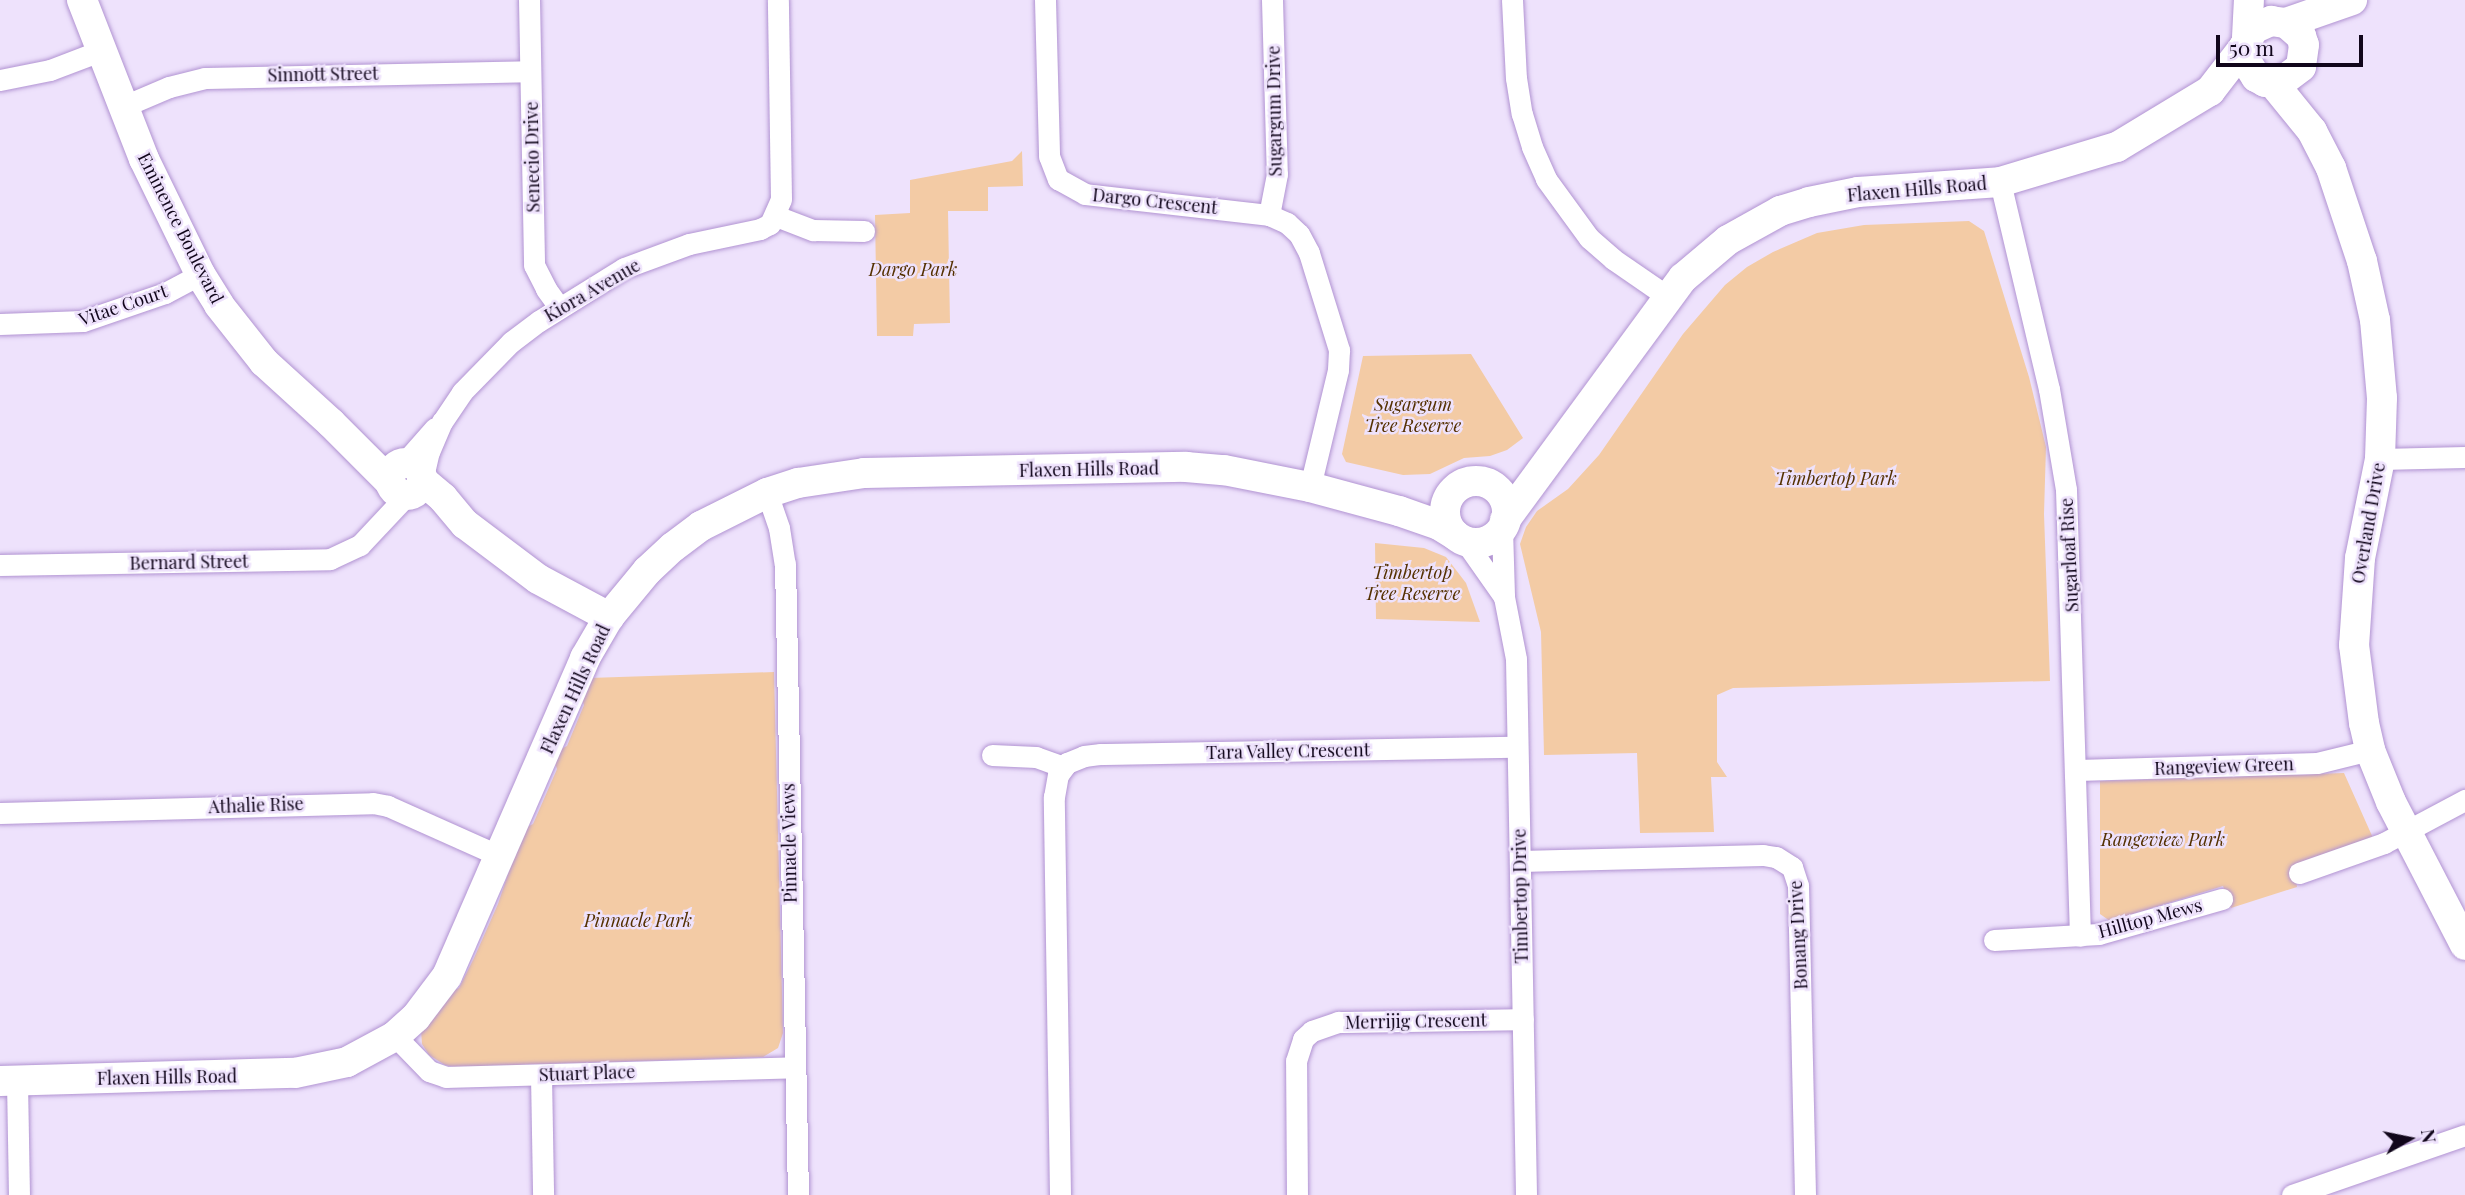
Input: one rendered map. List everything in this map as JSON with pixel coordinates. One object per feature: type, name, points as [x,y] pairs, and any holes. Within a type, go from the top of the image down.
[{"type":"street","name":"Eminence Boulevard","points":[[82,0],[122,107],[200,274],[219,305],[264,362],[331,422],[384,449],[406,480],[443,498],[465,524],[538,579],[575,617],[604,624]]},
{"type":"street","name":"Senecio Drive","points":[[529,0],[534,265],[540,280],[559,307]]},
{"type":"street","points":[[778,0],[781,199],[776,216],[813,230],[864,231]]},
{"type":"street","name":"Dargo Crescent","points":[[1045,0],[1049,156],[1058,179],[1085,194],[1269,215]]},
{"type":"street","name":"Sugargum Drive","points":[[1269,215],[1277,174],[1272,0]]},
{"type":"street","points":[[1512,0],[1516,78],[1522,114],[1546,179],[1589,237],[1613,259],[1668,297]]},
{"type":"street","points":[[2249,0],[2246,42],[2248,68],[2269,82],[2289,79],[2318,34],[2348,3]]},
{"type":"street","points":[[2246,42],[2262,24],[2277,15],[2348,3]]},
{"type":"street","points":[[2277,15],[2301,36],[2303,61]]},
{"type":"street","name":"Flaxen Hills Road","points":[[2210,91],[2246,42]]},
{"type":"street","points":[[0,80],[50,70],[100,51]]},
{"type":"street","name":"Overland Drive","points":[[2303,61],[2312,131],[2345,205],[2375,320],[2382,398],[2380,459],[2360,558],[2354,645],[2370,750],[2406,832],[2465,945]]},
{"type":"street","name":"Sinnott Street","points":[[122,107],[169,87],[214,77],[530,71]]},
{"type":"street","name":"Flaxen Hills Road","points":[[1504,524],[1668,297],[1684,278],[1728,240],[1780,211],[1858,192],[2000,182],[2117,147],[2210,91],[2269,82]]},
{"type":"street","name":"Overland Drive","points":[[2269,82],[2312,131]]},
{"type":"street","name":"Sugarloaf Rise","points":[[2000,182],[2051,400],[2066,490],[2077,770],[2080,936]]},
{"type":"street","points":[[1269,215],[1287,223],[1299,234],[1309,253],[1339,350],[1338,370],[1310,487]]},
{"type":"street","name":"Kiora Avenue","points":[[406,480],[429,452],[442,422],[462,392],[511,342],[559,307],[624,268],[689,244],[760,229],[770,224],[776,216]]},
{"type":"street","name":"Vitae Court","points":[[0,324],[83,320],[164,293],[200,274]]},
{"type":"street","points":[[2380,459],[2465,457]]},
{"type":"street","name":"Flaxen Hills Road","points":[[1489,484],[1527,473],[1551,459]]},
{"type":"street","name":"Flaxen Hills Road","points":[[8,1081],[295,1073],[347,1062],[394,1036],[428,1002],[447,976],[585,658],[604,624],[647,571],[673,547],[701,526],[766,493],[807,481],[864,473],[1186,467],[1224,470],[1310,487],[1399,511],[1439,525],[1460,538]]},
{"type":"street","name":"Bernard Street","points":[[0,565],[318,560],[352,551],[370,535],[406,480]]},
{"type":"street","points":[[1399,511],[1450,495],[1463,484],[1480,481],[1489,484],[1505,503],[1504,524],[1481,542],[1460,538],[1446,520],[1450,495]]},
{"type":"street","name":"Pinnacle Views","points":[[766,493],[779,528],[785,564],[798,1195]]},
{"type":"street","name":"Timbertop Drive","points":[[1504,524],[1504,597],[1516,659],[1527,1195]]},
{"type":"street","name":"Timbertop Drive","points":[[1460,538],[1504,597]]},
{"type":"street","name":"Tara Valley Crescent","points":[[1063,767],[1074,759],[1101,754],[1517,747]]},
{"type":"street","name":"Rangeview Green","points":[[2077,770],[2316,763],[2370,750]]},
{"type":"street","points":[[992,755],[1036,757],[1063,767],[1055,785],[1054,797],[1060,1195]]},
{"type":"street","points":[[2300,873],[2368,850],[2465,800]]},
{"type":"street","name":"Athalie Rise","points":[[0,813],[373,803],[388,806],[500,856]]},
{"type":"street","name":"Bonang Drive","points":[[1520,861],[1763,855],[1776,857],[1792,867],[1798,886],[1805,1195]]},
{"type":"street","name":"Hilltop Mews","points":[[1994,940],[2080,936],[2117,929],[2222,899]]},
{"type":"street","name":"Merrijig Crescent","points":[[1297,1195],[1295,1071],[1298,1050],[1312,1031],[1338,1023],[1523,1019]]},
{"type":"street","name":"Stuart Place","points":[[394,1036],[425,1068],[440,1076],[795,1067]]},
{"type":"street","points":[[541,1074],[543,1195]]},
{"type":"street","points":[[8,1081],[19,1195]]},
{"type":"street","points":[[2292,1195],[2465,1135]]},
{"type":"green space","name":"Dargo Park","points":[[1022,151],[1023,186],[988,187],[988,211],[948,211],[950,323],[914,324],[913,336],[877,336],[875,215],[910,213],[910,180],[1012,161]]},
{"type":"green space","name":"Timbertop Park","points":[[1969,221],[1984,231],[2029,377],[2046,447],[2044,514],[2050,681],[1733,688],[1717,695],[1717,762],[1727,777],[1711,777],[1714,832],[1640,833],[1637,753],[1544,755],[1541,632],[1520,544],[1526,527],[1537,511],[1568,489],[1599,455],[1683,334],[1725,285],[1747,267],[1773,252],[1817,233],[1864,225]]},
{"type":"green space","name":"Sugargum Tree Reserve","points":[[1471,354],[1523,438],[1507,450],[1490,456],[1464,458],[1430,474],[1403,475],[1346,462],[1342,454],[1363,356]]},
{"type":"green space","name":"Timbertop Tree Reserve","points":[[1375,543],[1424,548],[1446,557],[1466,583],[1480,622],[1376,619]]},
{"type":"green space","name":"Pinnacle Park","points":[[774,672],[783,1033],[778,1048],[763,1057],[454,1067],[429,1055],[422,1044],[421,1030],[448,993],[459,988],[474,958],[498,904],[523,829],[533,824],[557,769],[554,760],[559,750],[567,746],[584,705],[581,697],[589,678]]},
{"type":"green space","name":"Rangeview Park","points":[[2344,773],[2373,838],[2294,866],[2297,887],[2231,908],[2223,886],[2110,921],[2100,914],[2100,781]]}]
